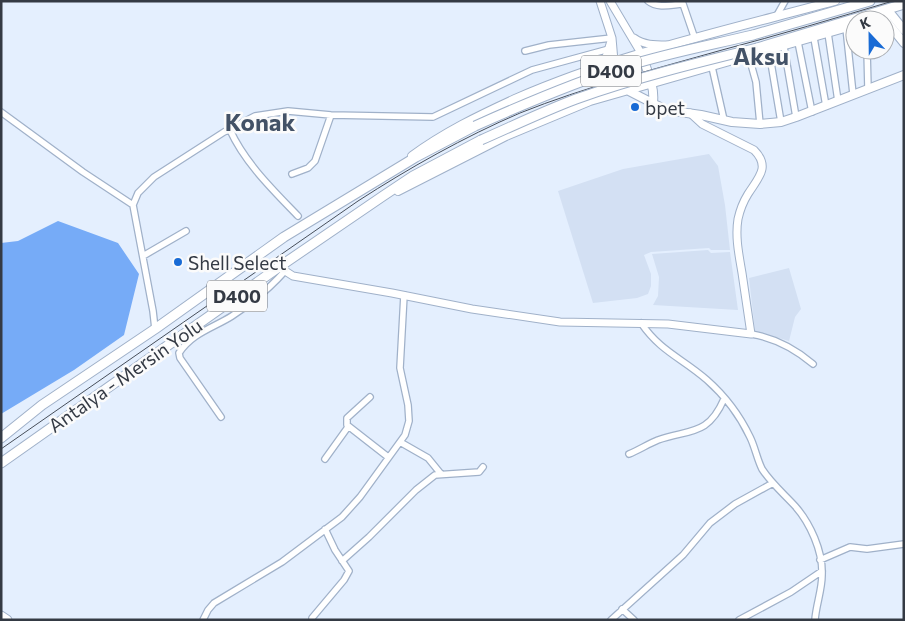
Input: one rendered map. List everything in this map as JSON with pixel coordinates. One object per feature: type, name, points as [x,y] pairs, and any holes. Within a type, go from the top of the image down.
[{"type":"highway","name":"Antalya - Mersin Yolu","points":[[1,438],[42,405],[155,329],[284,237],[387,174],[475,126],[540,98],[614,70],[650,59],[753,35],[870,1]]},
{"type":"highway","name":"Antalya - Mersin Yolu","points":[[1,465],[20,449],[282,269],[349,219],[413,176],[481,140],[586,96],[661,72],[757,48],[904,5]]},
{"type":"highway","points":[[1,430],[42,405]]},
{"type":"highway","points":[[1,616],[7,620]]},
{"type":"main road","points":[[387,174],[437,138],[480,115],[536,90],[598,66],[835,1]]},
{"type":"main road","points":[[349,219],[408,185],[506,136],[590,102],[845,28]]},
{"type":"main road","points":[[895,29],[904,43]]},
{"type":"main road","points":[[641,53],[651,84],[654,97],[653,102]]},
{"type":"main road","points":[[614,61],[619,82],[627,90],[666,110],[760,124],[796,118],[853,94],[904,76]]},
{"type":"street","points":[[600,1],[612,38],[614,61]]},
{"type":"street","points":[[610,1],[641,53]]},
{"type":"street","points":[[648,1],[659,6],[682,2],[695,39]]},
{"type":"street","points":[[776,17],[786,1]]},
{"type":"street","points":[[828,33],[838,101]]},
{"type":"street","points":[[632,36],[640,42],[651,45],[674,45]]},
{"type":"street","points":[[598,66],[604,60],[612,38]]},
{"type":"street","points":[[525,51],[550,45],[612,38]]},
{"type":"street","points":[[814,38],[826,106]]},
{"type":"street","points":[[798,42],[812,112]]},
{"type":"street","points":[[784,46],[796,118]]},
{"type":"street","points":[[155,329],[133,205],[138,194],[154,177],[176,162],[255,116],[288,111],[433,117],[532,70],[609,49]]},
{"type":"street","points":[[769,51],[781,122]]},
{"type":"street","points":[[749,57],[756,82],[760,124]]},
{"type":"street","points":[[849,60],[853,94]]},
{"type":"street","points":[[867,60],[868,89]]},
{"type":"street","points":[[712,67],[724,120]]},
{"type":"street","points":[[1,112],[83,172],[133,205]]},
{"type":"street","points":[[690,113],[702,124],[754,150],[760,155],[762,162],[760,176],[740,209],[737,226],[737,242],[751,334]]},
{"type":"street","points":[[292,174],[308,168],[315,161],[331,114]]},
{"type":"street","points":[[230,130],[238,146],[257,171],[298,216]]},
{"type":"street","points":[[143,256],[186,231]]},
{"type":"street","points":[[221,417],[180,358],[179,353],[184,345],[196,335],[217,325],[257,299],[270,288],[282,269],[293,276],[472,309],[560,322],[668,324],[764,336],[790,347],[813,364]]},
{"type":"street","points":[[203,620],[214,603],[282,562],[342,517],[360,497],[405,435],[409,421],[406,392],[400,368],[404,295]]},
{"type":"street","points":[[641,323],[660,346],[707,380],[724,399],[745,427],[762,469],[807,522],[813,533],[822,570],[815,620]]},
{"type":"street","points":[[325,458],[348,427],[347,418],[370,397]]},
{"type":"street","points":[[629,454],[659,440],[699,430],[713,419],[724,399]]},
{"type":"street","points":[[348,427],[388,457]]},
{"type":"street","points":[[400,442],[428,458],[441,474]]},
{"type":"street","points":[[342,562],[425,482],[435,475],[479,472],[483,467]]},
{"type":"street","points":[[611,620],[683,555],[710,523],[735,504],[773,483]]},
{"type":"street","points":[[312,620],[349,571],[342,562],[325,529]]},
{"type":"street","points":[[820,560],[850,547],[867,549],[904,544]]},
{"type":"street","points":[[739,620],[791,592],[822,570]]},
{"type":"street","points":[[622,609],[634,620]]},
{"type":"shaded area","points":[[709,154],[718,166],[730,250],[711,250],[709,248],[651,252],[644,255],[651,274],[651,286],[648,294],[637,298],[593,303],[558,191],[623,169]]},
{"type":"shaded area","points":[[58,221],[118,243],[139,274],[124,335],[74,370],[1,414],[1,243],[18,241]]},
{"type":"shaded area","points":[[708,250],[711,253],[730,252],[738,310],[653,305],[658,296],[659,277],[652,254]]},
{"type":"shaded area","points":[[789,268],[801,309],[795,317],[789,341],[755,331],[749,278]]},
{"type":"tram line","points":[[1,449],[358,201],[417,165],[478,132],[520,113],[595,87],[893,1]]},
{"type":"place","name":"bpet","points":[[635,107]]},
{"type":"place","name":"Shell Select","points":[[178,262]]},
{"type":"district","name":"Aksu","points":[[761,55]]},
{"type":"district","name":"Konak","points":[[260,121]]}]
